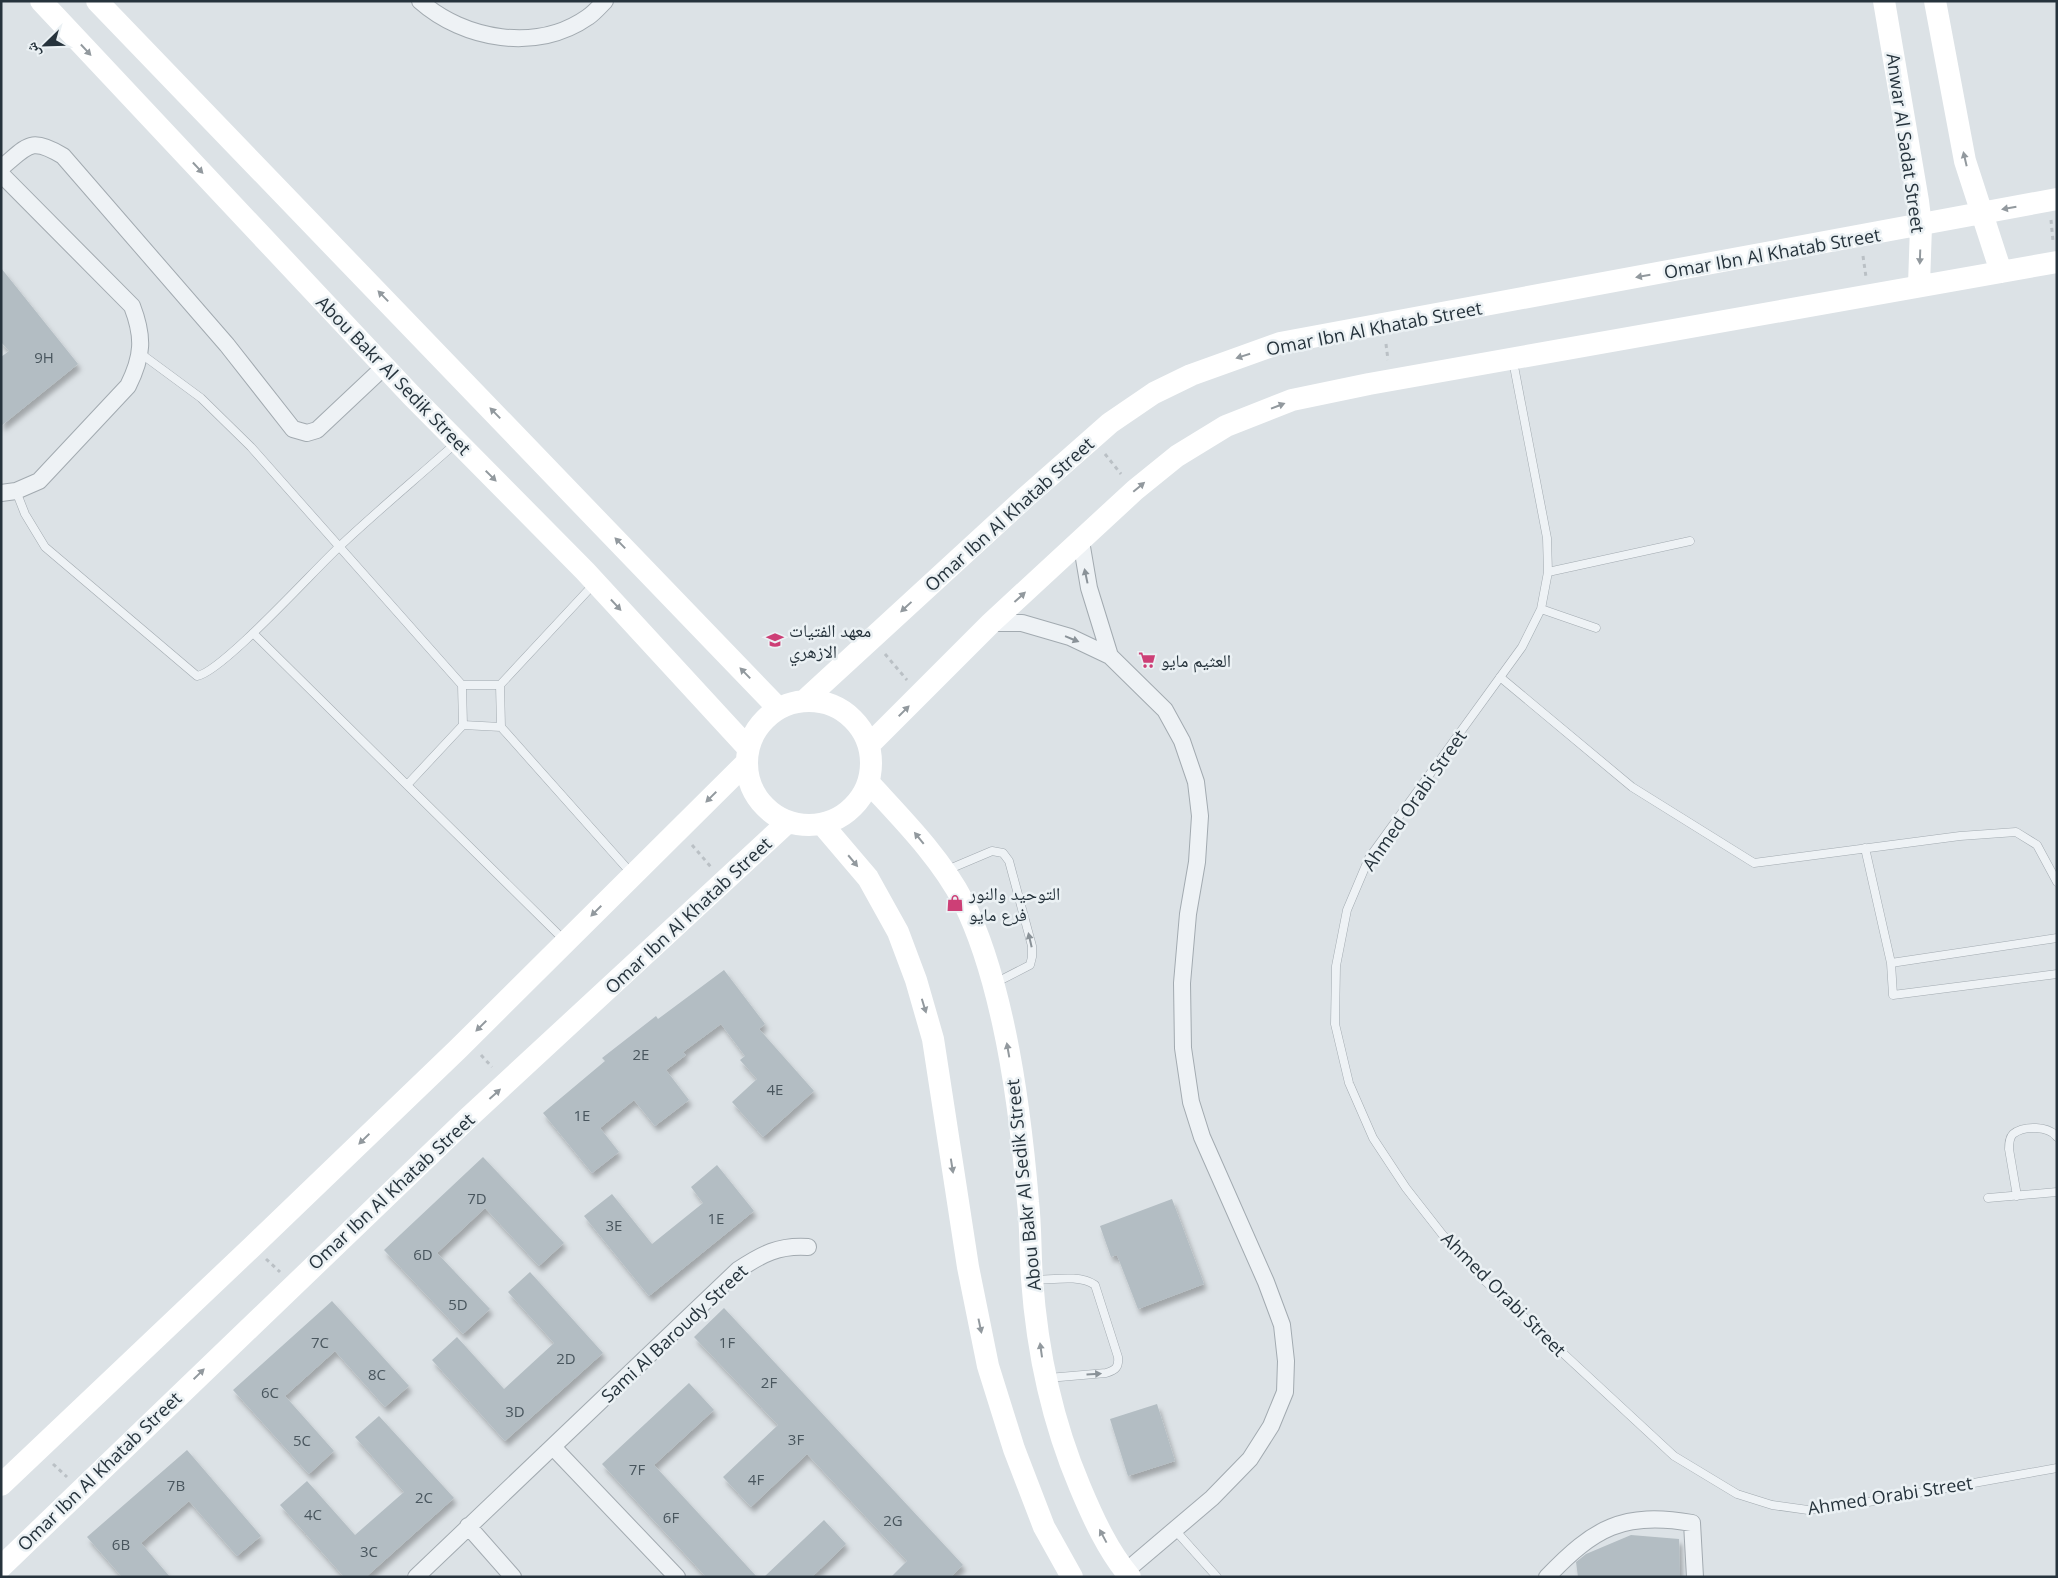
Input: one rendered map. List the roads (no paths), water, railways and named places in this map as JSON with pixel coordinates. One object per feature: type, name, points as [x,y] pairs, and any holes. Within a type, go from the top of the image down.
[{"type":"street","name":"Abou Bakr Al Sedik Street","points":[[41,1],[384,366],[595,582],[747,755]]},
{"type":"street","points":[[98,1],[778,708]]},
{"type":"street","points":[[420,1],[450,23],[484,35],[520,38],[555,32],[588,17],[606,1]]},
{"type":"street","name":"Anwar Al Sadat Street","points":[[1884,1],[1921,226],[1919,285]]},
{"type":"street","points":[[1935,1],[1965,161],[2001,272]]},
{"type":"street","points":[[1,168],[33,145],[45,144],[63,156],[227,346],[293,430],[307,433],[317,430],[384,366]]},
{"type":"street","points":[[1,174],[132,306],[139,324],[140,353],[138,367],[128,386],[39,481],[9,492]]},
{"type":"street","name":"Omar Ibn Al Khatab Street","points":[[806,700],[1110,423],[1154,393],[1191,375],[1280,343],[1921,226],[1980,212],[2052,200]]},
{"type":"street","points":[[869,745],[991,623],[1135,490],[1177,456],[1226,426],[1292,400],[1392,380],[2056,262]]},
{"type":"street","points":[[1081,541],[1089,588],[1110,656]]},
{"type":"street","points":[[991,623],[1030,625],[1070,637],[1110,656],[1165,710],[1182,741],[1196,782],[1200,816],[1197,862],[1188,914],[1182,983],[1182,1048],[1191,1102],[1220,1180],[1266,1282],[1282,1325],[1286,1361],[1285,1392],[1271,1426],[1250,1459],[1212,1498],[1128,1574]]},
{"type":"street","points":[[1,1485],[254,1246],[467,1040],[678,830],[747,755],[759,725],[778,708],[806,700],[835,706],[851,716],[863,731],[869,745],[871,760],[870,784],[855,805],[840,818],[822,824],[798,825],[776,817],[760,802],[750,784],[747,755]]},
{"type":"street","name":"Abou Bakr Al Sedik Street","points":[[870,784],[918,837],[944,871],[963,901],[993,984],[1008,1048],[1021,1132],[1028,1204],[1032,1280],[1046,1378],[1058,1429],[1074,1474],[1095,1521],[1128,1574]]},
{"type":"street","name":"Omar Ibn Al Khatab Street","points":[[1,1567],[292,1285],[788,822]]},
{"type":"street","points":[[822,824],[868,878],[898,932],[916,980],[933,1039],[968,1268],[988,1366],[1014,1449],[1044,1527],[1072,1577]]},
{"type":"street","name":"Sami Al Baroudy Street","points":[[416,1577],[738,1270],[760,1255],[775,1248],[791,1245],[808,1247]]},
{"type":"street","points":[[553,1447],[677,1577]]},
{"type":"street","points":[[1550,1575],[1587,1539],[1603,1530],[1620,1522],[1664,1518],[1692,1524],[1694,1577]]},
{"type":"street","points":[[468,1526],[513,1577]]},
{"type":"lane","points":[[140,353],[200,398],[221,417],[462,685],[463,725],[407,785]]},
{"type":"lane","name":"Ahmed Orabi Street","points":[[1512,359],[1547,538],[1548,572],[1541,610],[1522,647],[1369,858],[1347,910],[1336,966],[1335,1024],[1349,1083],[1373,1138],[1406,1188],[1442,1234],[1484,1280],[1674,1456],[1737,1494],[1772,1505],[1808,1510],[1846,1506],[2057,1468]]},
{"type":"lane","points":[[9,492],[45,546],[191,674],[197,676],[208,672],[253,633],[339,547],[457,442]]},
{"type":"lane","points":[[1548,572],[1690,542]]},
{"type":"lane","points":[[595,582],[500,685],[501,728],[632,875]]},
{"type":"lane","points":[[1541,610],[1596,628]]},
{"type":"lane","points":[[253,633],[565,942]]},
{"type":"lane","points":[[1500,678],[1632,787],[1754,863],[1960,836],[2016,832],[2037,845],[2057,882]]},
{"type":"lane","points":[[462,685],[500,685]]},
{"type":"lane","points":[[463,725],[501,728]]},
{"type":"lane","points":[[1865,848],[1891,962],[1893,995],[2057,974]]},
{"type":"lane","points":[[944,871],[992,851],[1003,853],[1009,861],[1032,946],[1032,957],[1030,964],[993,984]]},
{"type":"lane","points":[[1891,962],[2057,938]]},
{"type":"lane","points":[[2017,1196],[2009,1149],[2009,1141],[2013,1134],[2020,1131],[2044,1128],[2051,1130],[2057,1137]]},
{"type":"lane","points":[[1988,1198],[2057,1192]]},
{"type":"lane","points":[[1032,1280],[1080,1279],[1088,1280],[1095,1285],[1118,1357],[1118,1365],[1114,1371],[1046,1378]]},
{"type":"lane","points":[[1175,1530],[1218,1577]]},
{"type":"place","name":"معهد الفتيات الازهري","points":[[775,640]]},
{"type":"place","name":"العثيم مايو","points":[[1147,660]]},
{"type":"place","name":"التوحيد والنور فرع مايو","points":[[955,903]]}]
